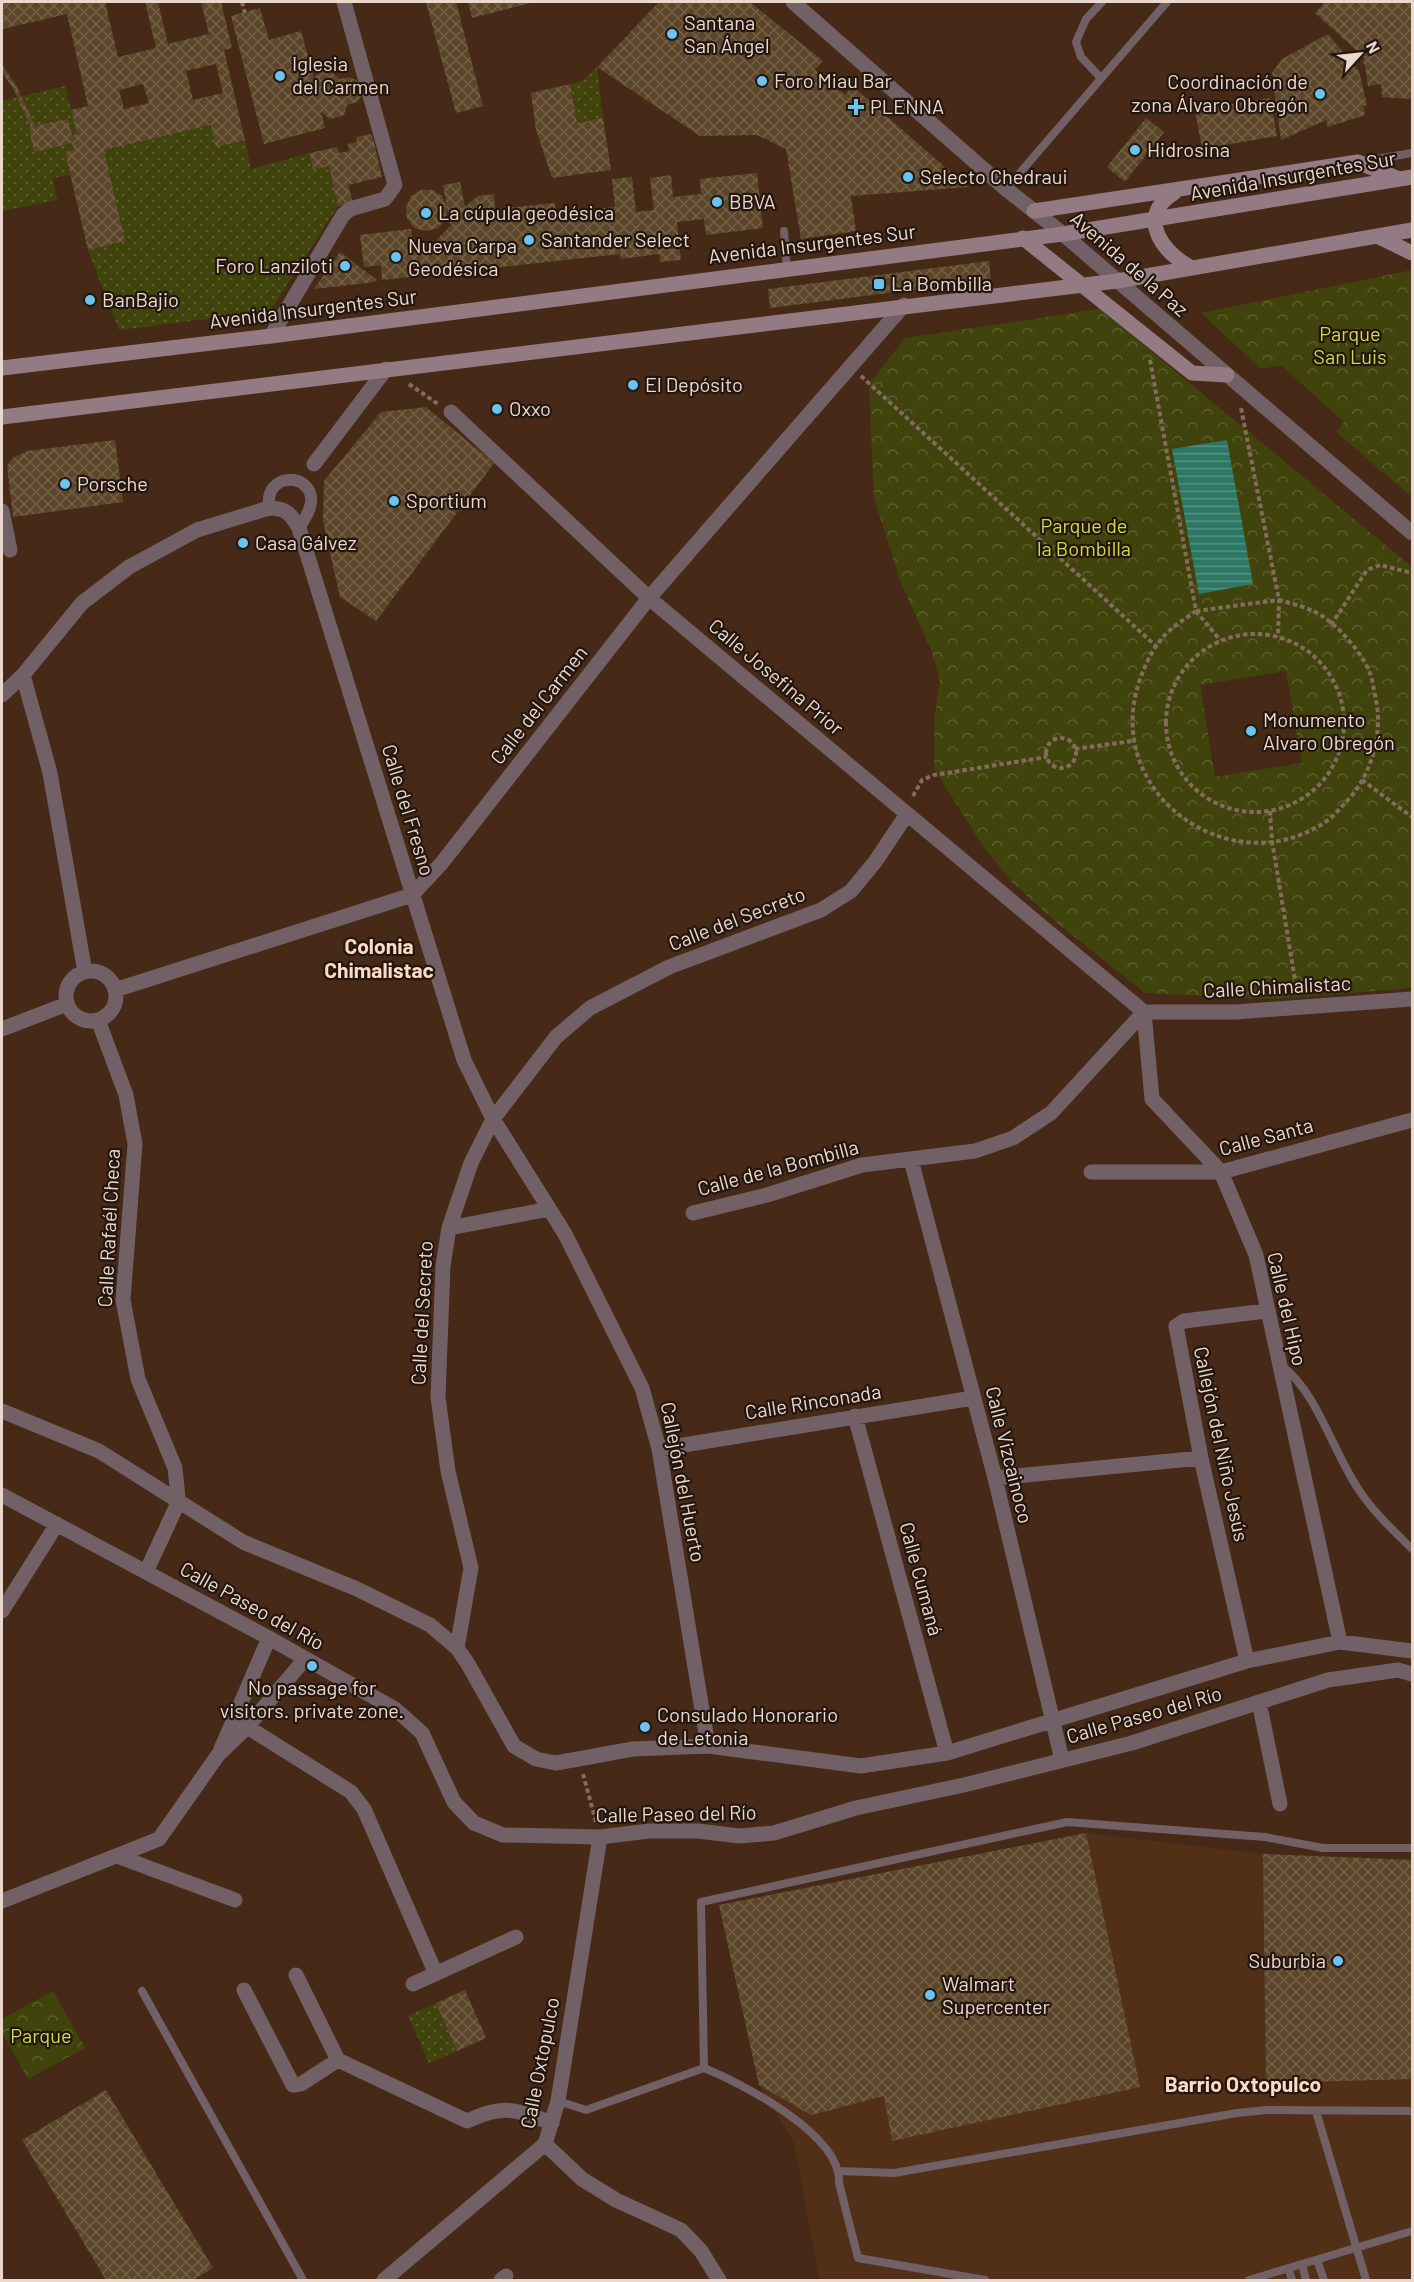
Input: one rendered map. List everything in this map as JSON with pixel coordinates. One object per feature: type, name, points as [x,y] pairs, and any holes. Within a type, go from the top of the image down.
[{"type":"main road","points":[[1034,211],[1358,162],[1406,178]]},
{"type":"main road","name":"Avenida Insurgentes Sur","points":[[2,368],[271,336],[1063,234],[1155,221],[1406,178]]},
{"type":"main road","points":[[1177,191],[1163,199],[1156,209],[1155,221],[1160,240],[1167,250],[1176,260],[1192,268]]},
{"type":"main road","points":[[2,417],[904,305],[1117,281],[1413,230]]},
{"type":"main road","points":[[1377,236],[1413,253]]},
{"type":"main road","points":[[1023,238],[1192,373],[1232,380]]},
{"type":"street","points":[[271,336],[343,215],[350,209],[385,199],[395,185],[344,2]]},
{"type":"street","name":"Avenida de la Paz","points":[[793,2],[1006,189],[1063,234],[1413,533]]},
{"type":"street","name":"Calle del Carmen","points":[[412,896],[441,864],[649,598],[904,305]]},
{"type":"street","points":[[314,464],[386,369]]},
{"type":"street","name":"Calle Josefina Prior","points":[[451,412],[649,598],[1144,1012]]},
{"type":"street","points":[[2,695],[23,675],[82,603],[129,567],[196,530],[269,508],[270,492],[277,483],[288,479],[299,481],[307,488],[311,499],[309,511],[299,528]]},
{"type":"street","name":"Calle del Fresno","points":[[269,508],[287,512],[299,528],[464,1060],[493,1119]]},
{"type":"street","points":[[2,511],[10,550]]},
{"type":"street","points":[[23,675],[50,773],[85,972]]},
{"type":"street","name":"Calle del Secreto","points":[[457,1648],[471,1568],[448,1471],[438,1397],[443,1266],[448,1228],[471,1163],[493,1119],[556,1037],[590,1008],[669,967],[821,910],[851,891],[875,862],[908,814]]},
{"type":"street","points":[[115,990],[412,896]]},
{"type":"street","points":[[85,972],[104,975],[115,990],[113,1009],[98,1020],[79,1018],[67,1004],[70,984],[85,972]]},
{"type":"street","name":"Calle Chimalistac","points":[[1144,1012],[1236,1012],[1413,999]]},
{"type":"street","points":[[2,1029],[67,1004]]},
{"type":"street","name":"Calle de la Bombilla","points":[[693,1213],[767,1196],[862,1165],[975,1151],[1013,1138],[1051,1113],[1144,1012]]},
{"type":"street","name":"Calle del Hipo","points":[[1144,1012],[1152,1099],[1221,1172],[1256,1255],[1266,1311],[1340,1642]]},
{"type":"street","name":"Calle Rafaél Checa","points":[[98,1020],[126,1095],[135,1144],[123,1300],[138,1379],[175,1468],[178,1503],[146,1572]]},
{"type":"street","name":"Callejón del Huerto","points":[[493,1119],[565,1234],[642,1388],[659,1449],[708,1746]]},
{"type":"street","name":"Calle Santa","points":[[1091,1172],[1221,1172],[1413,1120]]},
{"type":"street","name":"Calle Vizcainoco","points":[[911,1160],[995,1478],[1051,1723],[1062,1760]]},
{"type":"street","points":[[448,1228],[549,1209]]},
{"type":"street","name":"Callejón del Niño Jesús","points":[[1247,1661],[1201,1458],[1176,1326],[1185,1321],[1266,1311]]},
{"type":"street","name":"Calle Rinconada","points":[[659,1449],[973,1398]]},
{"type":"street","name":"Calle Paseo del Río","points":[[2,1411],[99,1451],[243,1542],[357,1589],[430,1625],[457,1648],[514,1746],[536,1759],[556,1763],[633,1749],[708,1746],[861,1766],[947,1753],[1051,1723],[1247,1661],[1340,1642],[1413,1651]]},
{"type":"street","name":"Calle Cumaná","points":[[855,1416],[947,1753]]},
{"type":"street","points":[[995,1478],[1201,1458]]},
{"type":"street","name":"Calle Paseo del Río","points":[[2,1496],[269,1638],[395,1709],[422,1733],[454,1802],[474,1823],[503,1835],[600,1837],[649,1832],[698,1831],[739,1836],[774,1833],[856,1808],[1132,1743],[1328,1680],[1398,1670],[1413,1674]]},
{"type":"street","points":[[2,1611],[57,1524]]},
{"type":"street","points":[[218,1755],[269,1638]]},
{"type":"street","points":[[2,1901],[159,1839],[218,1755],[248,1726],[305,1659]]},
{"type":"street","points":[[1259,1702],[1281,1804]]},
{"type":"street","points":[[233,1718],[351,1792],[364,1809],[436,1974]]},
{"type":"street","name":"Calle Oxtopulco","points":[[600,1837],[558,2101],[545,2144],[582,2179],[616,2200],[681,2230],[702,2251],[719,2280]]},
{"type":"street","points":[[117,1856],[235,1900]]},
{"type":"street","points":[[413,1984],[516,1937]]},
{"type":"street","points":[[296,1975],[338,2060],[467,2121],[496,2109],[518,2111],[552,2123]]},
{"type":"street","points":[[244,1990],[293,2085],[301,2084],[338,2060]]},
{"type":"street","points":[[384,2280],[545,2144]]},
{"type":"lane","points":[[1101,78],[1081,57],[1076,42],[1086,19],[1102,2]]},
{"type":"lane","points":[[1006,189],[1167,2]]},
{"type":"lane","points":[[1358,162],[1413,153]]},
{"type":"lane","points":[[784,231],[788,269]]},
{"type":"lane","points":[[1278,1363],[1300,1384],[1357,1488],[1383,1521],[1413,1549]]},
{"type":"lane","points":[[704,2068],[701,1902],[1067,1822],[1265,1837],[1323,1848],[1413,1848]]},
{"type":"lane","points":[[142,1991],[303,2280]]},
{"type":"lane","points":[[558,2101],[586,2110],[704,2068],[742,2083],[819,2138],[840,2171],[839,2183],[858,2258],[985,2280]]},
{"type":"lane","points":[[1316,2111],[1366,2280]]},
{"type":"lane","points":[[840,2171],[885,2175],[1237,2113],[1413,2111]]},
{"type":"lane","points":[[1249,2280],[1275,2277],[1288,2268],[1413,2231]]},
{"type":"lane","points":[[1317,2260],[1324,2280]]},
{"type":"lane","points":[[1302,2264],[1306,2280]]},
{"type":"lane","points":[[1288,2268],[1292,2280]]},
{"type":"path","points":[[242,2],[245,13]]},
{"type":"path","points":[[1146,337],[1196,611],[1220,640]]},
{"type":"path","points":[[850,366],[1157,647]]},
{"type":"path","points":[[386,369],[451,412]]},
{"type":"path","points":[[1232,380],[1278,600],[1278,637]]},
{"type":"path","points":[[1331,625],[1367,570],[1380,566],[1413,573]]},
{"type":"path","points":[[1278,600],[1315,611],[1347,637],[1369,672],[1378,712],[1374,754],[1357,791],[1329,820],[1293,838],[1254,844],[1214,837],[1179,817],[1152,787],[1132,741],[1132,710],[1141,671],[1163,636],[1196,611],[1278,600]]},
{"type":"path","points":[[1248,634],[1278,637],[1305,649],[1327,670],[1340,697],[1344,728],[1338,757],[1322,783],[1299,801],[1270,811],[1241,812],[1214,802],[1191,785],[1174,761],[1167,734],[1168,705],[1178,678],[1196,656],[1220,640],[1248,634]]},
{"type":"path","points":[[1057,739],[1068,741],[1075,749],[1074,760],[1065,767],[1054,766],[1047,757],[1048,746],[1057,739]]},
{"type":"path","points":[[1075,749],[1132,741]]},
{"type":"path","points":[[908,814],[915,792],[922,780],[934,775],[1047,757]]},
{"type":"path","points":[[1362,780],[1413,817]]},
{"type":"path","points":[[1270,811],[1272,841],[1300,1008]]},
{"type":"path","points":[[579,1759],[600,1837]]},
{"type":"shaded area","points":[[1086,1833],[1263,1854],[1412,1860],[1412,2280],[825,2280],[819,2278],[794,2143],[759,2085],[719,1905]]},
{"type":"green space","points":[[597,67],[603,118],[577,123],[570,84],[582,81]]},
{"type":"green space","points":[[65,86],[77,134],[72,135],[68,119],[29,128],[34,152],[72,143],[74,150],[65,152],[70,175],[53,178],[57,200],[2,211],[2,101]]},
{"type":"green space","points":[[211,125],[245,140],[251,169],[310,153],[314,170],[329,166],[338,206],[270,311],[119,330],[88,250],[125,241],[104,150]]},
{"type":"green space","name":"Parque San Luis","points":[[1412,270],[1412,497],[1336,432],[1344,422],[1281,365],[1261,369],[1201,313]]},
{"type":"green space","name":"Parque de la Bombilla","points":[[1100,309],[1412,567],[1412,988],[1272,999],[1145,993],[1056,922],[1012,882],[982,845],[934,768],[934,720],[940,681],[931,650],[901,583],[874,498],[869,384],[905,338]],"holes":[[[1286,671],[1302,763],[1215,777],[1200,685]]]},
{"type":"green space","name":"Parque","points":[[53,1991],[85,2048],[28,2079],[2,2032],[2,2019]]},
{"type":"green space","points":[[436,2003],[457,2051],[429,2063],[408,2016]]},
{"type":"water","points":[[1227,440],[1253,584],[1199,594],[1172,449]]},
{"type":"building","points":[[2,2],[105,2],[118,57],[156,48],[145,2],[158,2],[168,44],[209,34],[201,2],[221,2],[232,48],[224,50],[245,140],[216,147],[211,125],[104,150],[125,241],[88,250],[65,152],[74,150],[72,143],[34,152],[29,128],[31,127],[13,88],[2,72],[2,65],[16,85],[35,126],[68,119],[72,135],[77,134],[71,110],[88,106],[67,14],[2,29]],"holes":[[[216,64],[223,93],[193,100],[186,71]],[[143,84],[149,103],[124,109],[119,90]]]},
{"type":"building","points":[[426,2],[456,2],[483,106],[456,113]]},
{"type":"building","points":[[468,2],[534,2],[472,18]]},
{"type":"building","points":[[659,2],[750,2],[823,61],[815,70],[845,95],[852,86],[968,187],[851,196],[856,231],[801,239],[786,149],[757,135],[700,136],[597,67]]},
{"type":"building","points":[[1325,2],[1412,2],[1412,99],[1382,97],[1381,84],[1368,86],[1365,65],[1362,62],[1365,58],[1315,13]]},
{"type":"building","name":"Iglesia del Carmen","points":[[260,8],[269,40],[301,31],[314,78],[319,72],[329,70],[340,79],[350,77],[359,82],[361,97],[357,102],[347,105],[344,115],[330,119],[321,112],[325,128],[264,144],[231,16]]},
{"type":"building","name":"Coordinación de zona Álvaro Obregón","points":[[1328,34],[1359,71],[1367,105],[1363,106],[1365,115],[1328,127],[1326,120],[1281,140],[1272,73],[1282,59]]},
{"type":"building","points":[[570,84],[577,123],[603,118],[611,170],[552,178],[536,130],[531,93]]},
{"type":"building","points":[[1270,98],[1277,136],[1202,149],[1195,110]]},
{"type":"building","name":"Hidrosina","points":[[1146,118],[1164,132],[1125,182],[1107,167]]},
{"type":"building","points":[[372,134],[382,177],[348,185],[353,203],[338,206],[329,166],[313,170],[310,153],[337,147],[339,153],[349,151],[348,144],[357,142],[356,137]]},
{"type":"building","points":[[757,173],[763,228],[706,235],[704,219],[677,222],[681,260],[660,262],[659,254],[621,259],[620,254],[382,280],[381,265],[364,267],[360,235],[411,229],[413,247],[427,246],[428,249],[453,223],[450,224],[443,185],[460,182],[465,207],[478,196],[494,194],[495,209],[555,203],[556,213],[615,207],[612,179],[632,177],[636,212],[654,210],[650,178],[671,175],[673,197],[701,194],[700,179]]},
{"type":"building","name":"La cúpula geodésica","points":[[421,190],[432,190],[442,196],[447,207],[446,219],[438,228],[426,231],[415,228],[407,219],[406,207],[411,196]]},
{"type":"building","name":"Foro Lanziloti","points":[[340,252],[377,280],[314,289]]},
{"type":"building","points":[[989,261],[991,280],[770,308],[768,289]]},
{"type":"building","name":"Sportium","points":[[426,407],[494,463],[376,621],[340,597],[323,521],[324,481],[381,412]]},
{"type":"building","name":"Porsche","points":[[115,440],[123,502],[13,517],[7,466],[13,458],[27,451]]},
{"type":"building","name":"Walmart Supercenter","points":[[1086,1833],[1140,2087],[892,2141],[884,2096],[811,2115],[759,2085],[719,1905]]},
{"type":"building","name":"Suburbia","points":[[1263,1854],[1412,1860],[1412,2079],[1266,2083]]},
{"type":"building","points":[[465,1990],[486,2038],[457,2051],[436,2003]]},
{"type":"building","points":[[106,2090],[213,2268],[193,2280],[106,2280],[22,2140]]},
{"type":"place","name":"Santana San Ángel","points":[[672,34]]},
{"type":"place","name":"Iglesia del Carmen","points":[[280,76]]},
{"type":"place","name":"Foro Miau Bar","points":[[762,81]]},
{"type":"place","name":"Coordinación de zona Álvaro Obregón","points":[[1320,94]]},
{"type":"place","name":"PLENNA","points":[[856,107]]},
{"type":"place","name":"Hidrosina","points":[[1135,150]]},
{"type":"place","name":"Selecto Chedraui","points":[[908,177]]},
{"type":"place","name":"BBVA","points":[[717,202]]},
{"type":"place","name":"La cúpula geodésica","points":[[426,213]]},
{"type":"place","name":"Santander Select","points":[[529,240]]},
{"type":"place","name":"Nueva Carpa Geodésica","points":[[396,257]]},
{"type":"place","name":"Foro Lanziloti","points":[[345,266]]},
{"type":"place","name":"La Bombilla","points":[[879,284]]},
{"type":"place","name":"BanBajio","points":[[90,300]]},
{"type":"place","name":"El Depósito","points":[[633,385]]},
{"type":"place","name":"Oxxo","points":[[497,409]]},
{"type":"place","name":"Porsche","points":[[65,484]]},
{"type":"place","name":"Sportium","points":[[394,501]]},
{"type":"place","name":"Casa Gálvez","points":[[243,543]]},
{"type":"place","name":"Monumento Alvaro Obregón","points":[[1251,731]]},
{"type":"place","name":"No passage for visitors. private zone.","points":[[312,1666]]},
{"type":"place","name":"Consulado Honorario de Letonia","points":[[645,1727]]},
{"type":"place","name":"Suburbia","points":[[1338,1961]]},
{"type":"place","name":"Walmart Supercenter","points":[[930,1995]]},
{"type":"district","name":"Colonia Chimalistac","points":[[379,959]]},
{"type":"district","name":"Barrio Oxtopulco","points":[[1243,2085]]}]
